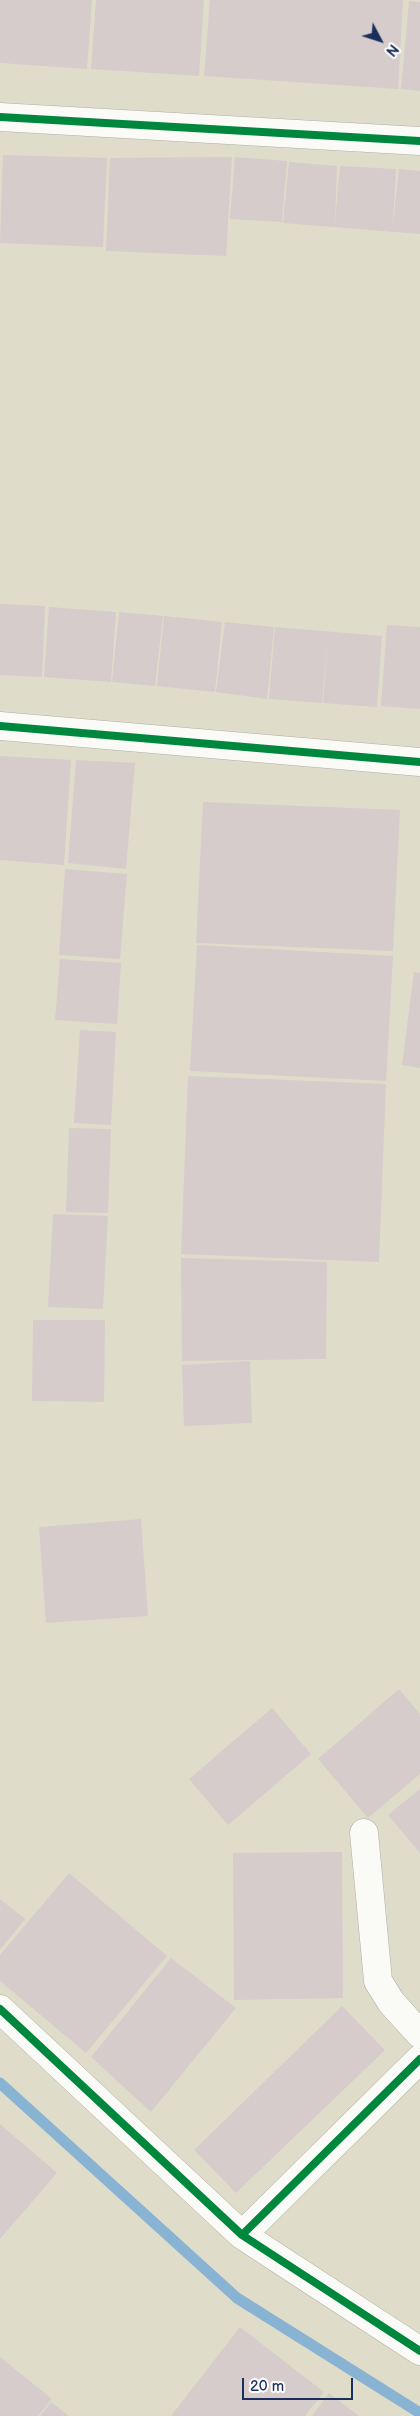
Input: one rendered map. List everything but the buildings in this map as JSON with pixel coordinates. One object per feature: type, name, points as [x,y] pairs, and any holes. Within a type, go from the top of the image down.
[{"type":"street","points":[[0,117],[420,141]]},
{"type":"street","points":[[0,726],[420,762]]},
{"type":"street","points":[[364,1833],[378,1981],[391,2002],[420,2034]]},
{"type":"street","points":[[0,2010],[242,2235],[420,2351]]},
{"type":"street","points":[[242,2235],[420,2059]]},
{"type":"waterway","points":[[0,2083],[237,2298],[420,2413]]},
{"type":"cycle path","points":[[0,117],[420,141]]},
{"type":"cycle path","points":[[0,726],[420,762]]},
{"type":"cycle path","points":[[0,2009],[242,2235],[420,2351]]},
{"type":"cycle path","points":[[242,2235],[420,2059]]}]
